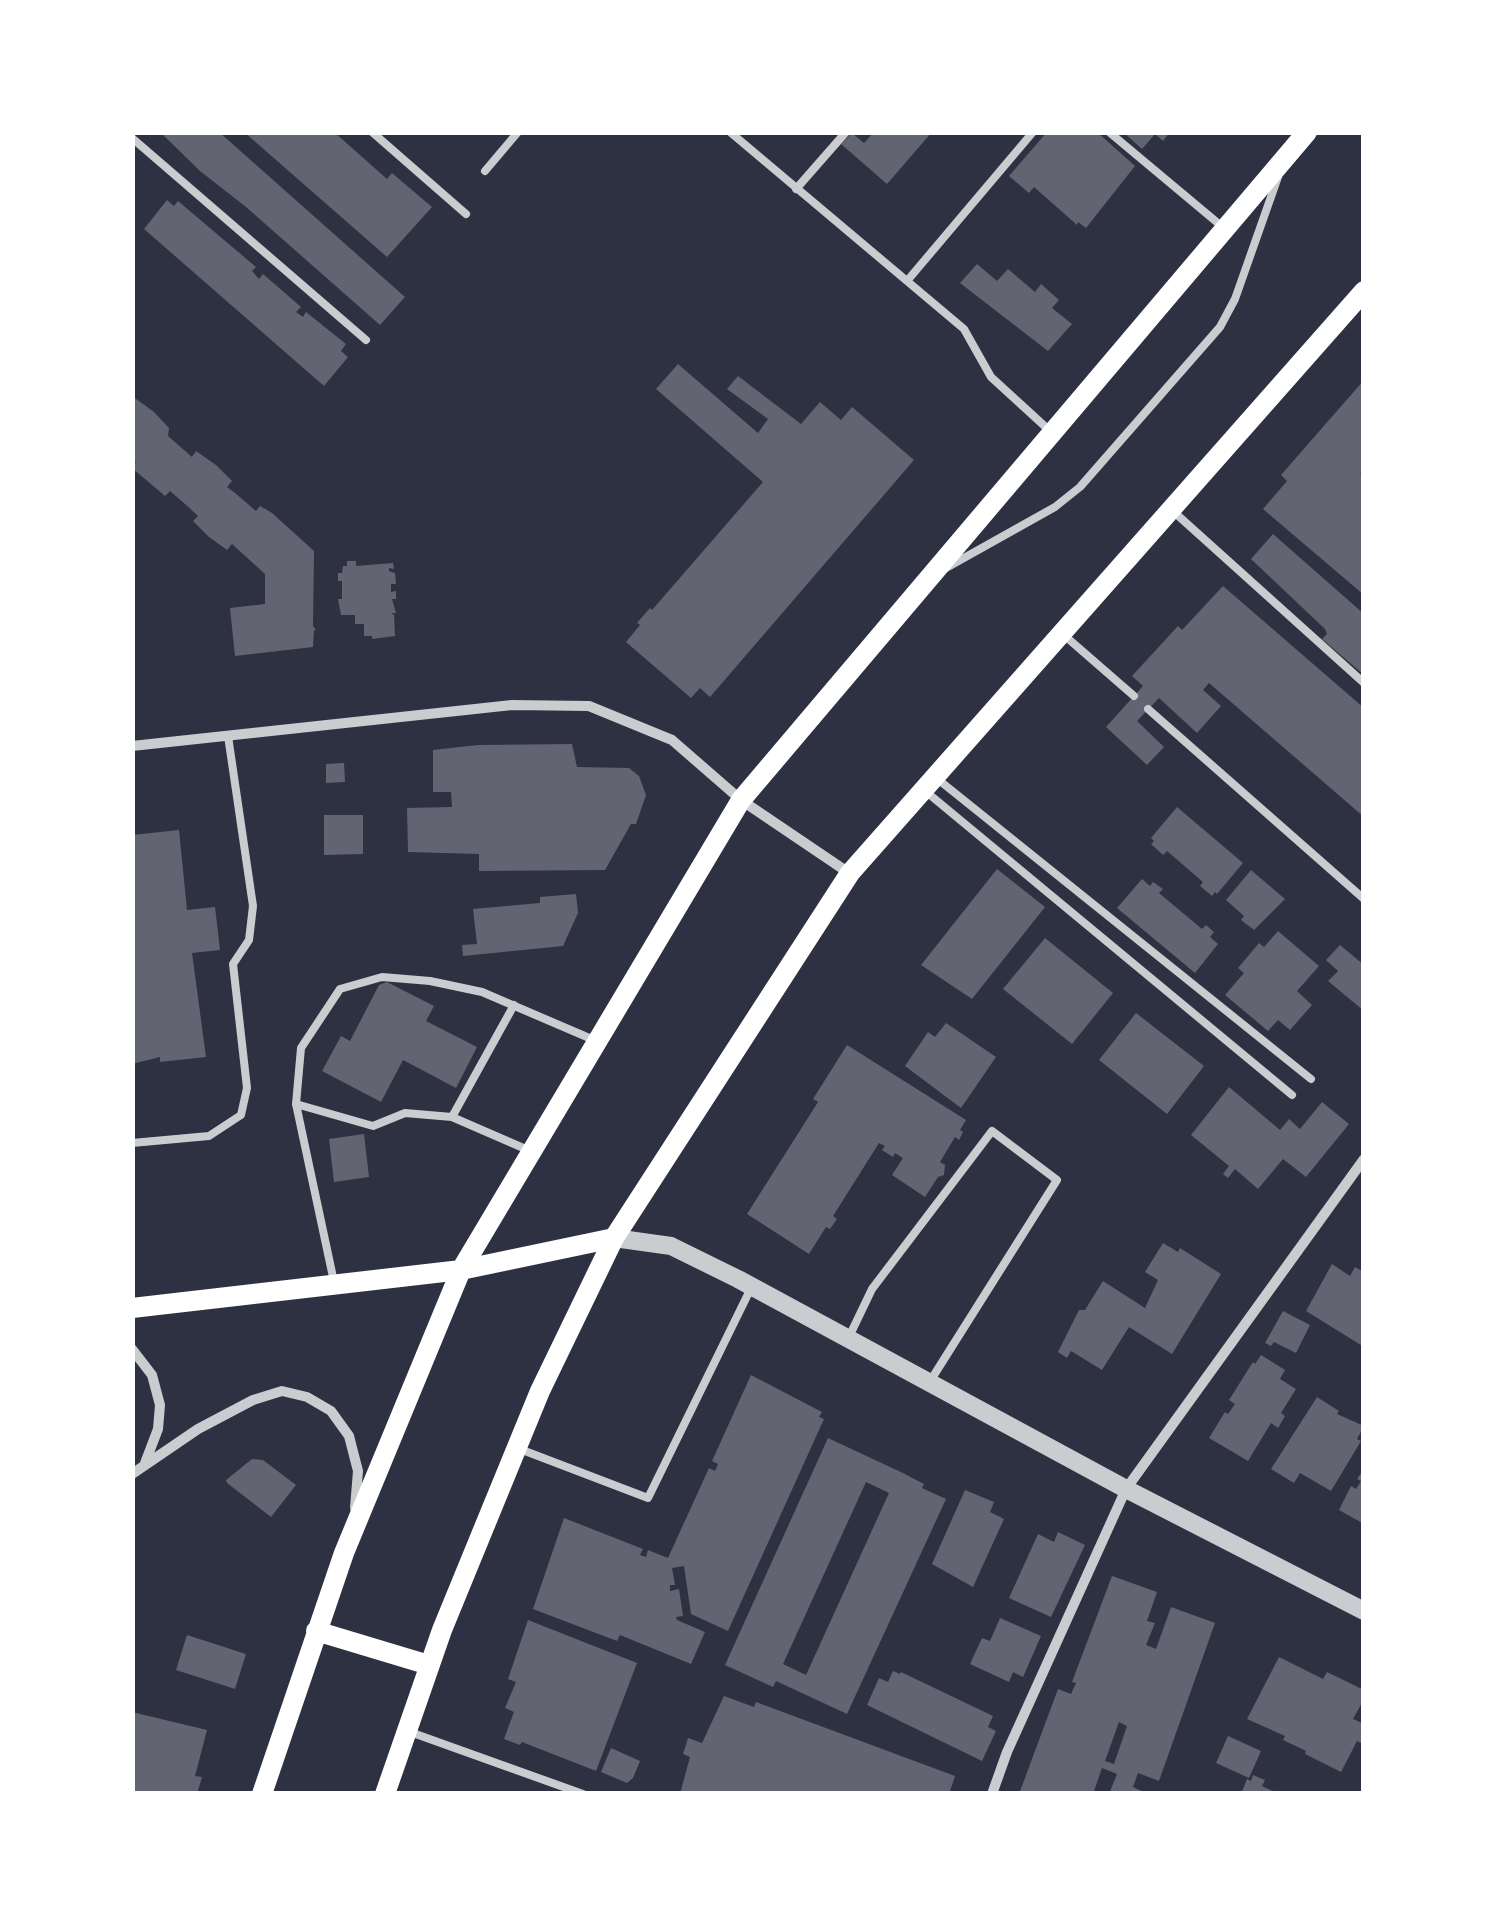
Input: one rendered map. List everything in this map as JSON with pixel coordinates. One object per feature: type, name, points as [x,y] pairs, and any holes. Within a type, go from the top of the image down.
[{"type":"main road","points":[[262,1794],[344,1553],[461,1270],[741,800],[1304,133]]},
{"type":"main road","points":[[385,1794],[430,1665],[540,1392],[614,1238],[850,874],[1364,291]]},
{"type":"main road","points":[[132,1308],[461,1270],[614,1238]]},
{"type":"main road","points":[[316,1630],[430,1665]]},
{"type":"street","points":[[132,746],[512,705],[588,706],[672,740],[741,800],[850,874]]},
{"type":"street","points":[[992,1794],[1007,1752],[1126,1489],[1364,1159]]},
{"type":"street","points":[[614,1238],[671,1246],[752,1286],[1126,1489],[1364,1611]]},
{"type":"street","points":[[132,1349],[152,1375],[160,1405],[158,1430],[144,1465]]},
{"type":"street","points":[[132,1474],[198,1428],[252,1400],[282,1392],[307,1397],[331,1411],[350,1436],[358,1471],[355,1510],[344,1553]]},
{"type":"lane","points":[[372,132],[466,214]]},
{"type":"lane","points":[[485,171],[518,132]]},
{"type":"lane","points":[[730,132],[964,329],[992,377],[1052,433]]},
{"type":"lane","points":[[796,188],[846,132]]},
{"type":"lane","points":[[907,281],[1033,132]]},
{"type":"lane","points":[[1109,132],[1225,229]]},
{"type":"lane","points":[[132,138],[366,340]]},
{"type":"lane","points":[[930,577],[1056,507],[1080,487],[1220,327],[1235,300],[1284,158]]},
{"type":"lane","points":[[1171,509],[1364,683]]},
{"type":"lane","points":[[1062,633],[1134,696]]},
{"type":"lane","points":[[1148,709],[1364,898]]},
{"type":"lane","points":[[132,1144],[210,1136],[241,1115],[247,1088],[233,964],[248,940],[253,906],[228,736]]},
{"type":"lane","points":[[930,783],[1311,1079]]},
{"type":"lane","points":[[930,783],[1292,1095]]},
{"type":"lane","points":[[334,1284],[296,1104],[301,1048],[340,989],[382,977],[430,981],[482,992],[598,1042]]},
{"type":"lane","points":[[452,1117],[514,1005]]},
{"type":"lane","points":[[296,1104],[373,1126],[405,1112],[452,1117],[532,1152]]},
{"type":"lane","points":[[848,1339],[872,1289],[992,1131],[1056,1180],[929,1382]]},
{"type":"lane","points":[[517,1448],[648,1498],[752,1286]]},
{"type":"lane","points":[[406,1731],[583,1794]]},
{"type":"building","points":[[160,132],[219,132],[405,297],[380,325]]},
{"type":"building","points":[[244,132],[334,132],[387,179],[392,173],[432,207],[387,257]]},
{"type":"building","points":[[874,132],[932,132],[887,184],[841,144],[852,133],[864,143]]},
{"type":"building","points":[[1047,132],[1097,132],[1135,166],[1086,228],[1078,222],[1077,225],[1034,187],[1029,193],[1009,176]]},
{"type":"building","points":[[1123,132],[1170,132],[1163,141],[1155,134],[1142,149]]},
{"type":"building","points":[[167,200],[174,206],[178,201],[256,267],[252,271],[259,279],[263,274],[301,307],[296,312],[303,317],[306,312],[346,344],[341,351],[348,357],[324,386],[144,229]]},
{"type":"building","points":[[977,264],[997,281],[1008,269],[1035,292],[1041,284],[1059,300],[1052,308],[1072,324],[1048,351],[960,283]]},
{"type":"building","points":[[678,364],[758,433],[768,419],[727,389],[738,376],[801,424],[820,402],[841,420],[852,407],[914,460],[710,697],[700,688],[691,698],[626,642],[640,625],[637,623],[763,482],[656,389]]},
{"type":"building","points":[[1364,380],[1364,470],[1360,474],[1364,477],[1364,595],[1263,509],[1287,481],[1281,475]]},
{"type":"building","points":[[132,396],[154,412],[169,428],[168,436],[192,457],[196,451],[216,465],[232,481],[227,487],[256,511],[260,506],[272,513],[314,551],[313,647],[235,656],[230,608],[265,604],[265,574],[232,544],[227,550],[209,537],[193,521],[198,516],[185,504],[170,491],[165,496],[132,468],[136,462],[132,459]]},
{"type":"building","points":[[1273,534],[1364,614],[1364,675],[1322,639],[1327,634],[1325,629],[1251,559]]},
{"type":"building","points":[[347,561],[356,561],[356,566],[393,563],[394,569],[389,571],[395,573],[396,584],[391,584],[391,592],[396,591],[396,599],[392,599],[396,613],[391,613],[395,636],[364,636],[364,624],[355,624],[355,615],[341,615],[338,599],[342,599],[342,581],[338,581],[338,573],[342,573]]},
{"type":"building","points":[[1223,586],[1364,708],[1364,817],[1209,683],[1203,690],[1221,706],[1197,733],[1159,698],[1137,721],[1164,747],[1147,765],[1106,727],[1143,686],[1132,676],[1178,626],[1182,630]]},
{"type":"building","points":[[572,744],[577,767],[629,768],[639,776],[646,795],[636,824],[631,824],[605,870],[479,871],[479,854],[408,852],[407,808],[452,807],[451,792],[433,792],[433,750],[478,745]]},
{"type":"building","points":[[344,763],[345,782],[326,783],[326,764]]},
{"type":"building","points":[[1177,807],[1243,863],[1217,894],[1212,896],[1200,886],[1203,882],[1167,851],[1163,855],[1151,844],[1151,838]]},
{"type":"building","points":[[324,815],[363,815],[363,854],[324,855]]},
{"type":"building","points":[[179,830],[187,910],[215,907],[220,950],[192,953],[206,1057],[160,1062],[160,1057],[132,1064],[132,835]]},
{"type":"building","points":[[997,869],[1045,907],[972,999],[921,965]]},
{"type":"building","points":[[1251,870],[1285,899],[1254,930],[1226,900]]},
{"type":"building","points":[[1142,879],[1163,889],[1159,893],[1202,929],[1206,925],[1214,932],[1210,937],[1218,944],[1195,973],[1117,908]]},
{"type":"building","points":[[576,894],[578,913],[563,946],[463,956],[462,945],[477,944],[473,909],[540,903],[540,897]]},
{"type":"building","points":[[1278,931],[1319,966],[1297,991],[1312,1005],[1290,1030],[1278,1020],[1268,1031],[1225,995],[1244,973],[1238,968],[1259,943],[1264,947]]},
{"type":"building","points":[[1045,938],[1113,993],[1072,1044],[1003,989]]},
{"type":"building","points":[[1340,945],[1364,965],[1364,1011],[1328,981],[1338,971],[1326,960]]},
{"type":"building","points":[[387,982],[434,1006],[426,1021],[477,1047],[456,1088],[403,1060],[381,1102],[322,1071],[341,1036],[350,1041],[379,985]]},
{"type":"building","points":[[1136,1013],[1204,1066],[1167,1114],[1099,1060]]},
{"type":"building","points":[[946,1023],[996,1057],[961,1108],[905,1066],[928,1032],[935,1037]]},
{"type":"building","points":[[847,1045],[966,1120],[959,1140],[955,1137],[940,1162],[945,1165],[944,1175],[938,1177],[925,1197],[892,1175],[903,1158],[895,1153],[893,1157],[879,1143],[833,1216],[837,1219],[830,1229],[826,1227],[809,1254],[747,1214],[818,1102],[813,1099]]},
{"type":"building","points":[[1229,1087],[1280,1130],[1289,1119],[1300,1129],[1322,1102],[1349,1124],[1306,1177],[1283,1159],[1258,1189],[1235,1169],[1228,1178],[1223,1174],[1229,1166],[1191,1135]]},
{"type":"building","points":[[364,1134],[369,1177],[334,1182],[329,1139]]},
{"type":"building","points":[[1163,1243],[1178,1252],[1180,1248],[1221,1274],[1172,1354],[1129,1327],[1102,1370],[1071,1351],[1067,1358],[1058,1352],[1079,1310],[1085,1310],[1103,1281],[1145,1308],[1158,1280],[1145,1272]]},
{"type":"building","points":[[1332,1264],[1350,1276],[1355,1267],[1364,1272],[1364,1347],[1306,1311]]},
{"type":"building","points":[[1283,1311],[1310,1325],[1296,1353],[1274,1342],[1271,1346],[1265,1343]]},
{"type":"building","points":[[1261,1355],[1285,1370],[1280,1379],[1296,1389],[1281,1413],[1285,1416],[1278,1428],[1271,1423],[1248,1461],[1209,1438],[1225,1412],[1228,1414],[1235,1404],[1229,1400]]},
{"type":"building","points":[[751,1375],[822,1412],[819,1417],[824,1419],[728,1631],[691,1614],[684,1566],[672,1568],[675,1585],[670,1585],[670,1591],[679,1589],[683,1616],[676,1617],[705,1632],[691,1664],[620,1635],[617,1641],[533,1609],[564,1518],[643,1549],[640,1555],[646,1557],[648,1550],[668,1558],[709,1468],[715,1471],[718,1464],[712,1461]]},
{"type":"building","points":[[1317,1397],[1339,1411],[1337,1414],[1364,1426],[1357,1439],[1361,1441],[1331,1491],[1300,1473],[1294,1483],[1271,1469]]},
{"type":"building","points":[[828,1438],[903,1473],[924,1484],[922,1488],[946,1499],[847,1714],[776,1681],[773,1687],[725,1665]],"holes":[[[866,1482],[889,1493],[806,1675],[783,1664]]]},
{"type":"building","points":[[252,1459],[263,1460],[296,1485],[271,1517],[226,1480]]},
{"type":"building","points":[[1364,1469],[1364,1524],[1339,1510],[1351,1486],[1356,1489],[1361,1481],[1357,1479]]},
{"type":"building","points":[[965,1490],[994,1502],[990,1512],[1004,1519],[973,1587],[932,1564]]},
{"type":"building","points":[[1058,1532],[1085,1545],[1051,1617],[1009,1598],[1038,1534],[1054,1542]]},
{"type":"building","points":[[1112,1576],[1157,1592],[1147,1621],[1155,1623],[1146,1645],[1156,1649],[1171,1607],[1215,1623],[1159,1781],[1138,1773],[1133,1787],[1148,1794],[1109,1794],[1117,1774],[1102,1768],[1093,1794],[1019,1794],[1058,1689],[1071,1694],[1076,1683],[1072,1682]],"holes":[[[1119,1722],[1127,1726],[1114,1764],[1105,1761]]]},
{"type":"building","points":[[1000,1618],[1041,1636],[1023,1677],[1013,1672],[1009,1682],[970,1664],[982,1638],[990,1641]]},
{"type":"building","points":[[528,1620],[637,1663],[596,1771],[522,1742],[520,1745],[504,1739],[514,1712],[505,1708],[516,1682],[508,1679]]},
{"type":"building","points":[[187,1635],[246,1654],[235,1689],[176,1670]]},
{"type":"building","points":[[1279,1657],[1323,1679],[1327,1672],[1364,1690],[1364,1699],[1353,1719],[1364,1724],[1364,1738],[1361,1743],[1357,1741],[1341,1772],[1283,1740],[1285,1736],[1247,1719]]},
{"type":"building","points":[[893,1671],[993,1716],[988,1727],[996,1731],[982,1761],[867,1705],[879,1678],[888,1682]]},
{"type":"building","points":[[724,1696],[754,1707],[756,1702],[955,1776],[949,1794],[680,1794],[690,1757],[683,1754],[688,1738],[702,1743]]},
{"type":"building","points":[[132,1712],[207,1730],[195,1776],[202,1777],[197,1794],[132,1794]]},
{"type":"building","points":[[1228,1736],[1261,1751],[1249,1778],[1216,1763]]},
{"type":"building","points":[[611,1748],[640,1761],[627,1783],[601,1772]]},
{"type":"building","points":[[1253,1775],[1265,1780],[1262,1786],[1279,1794],[1241,1794]]}]
